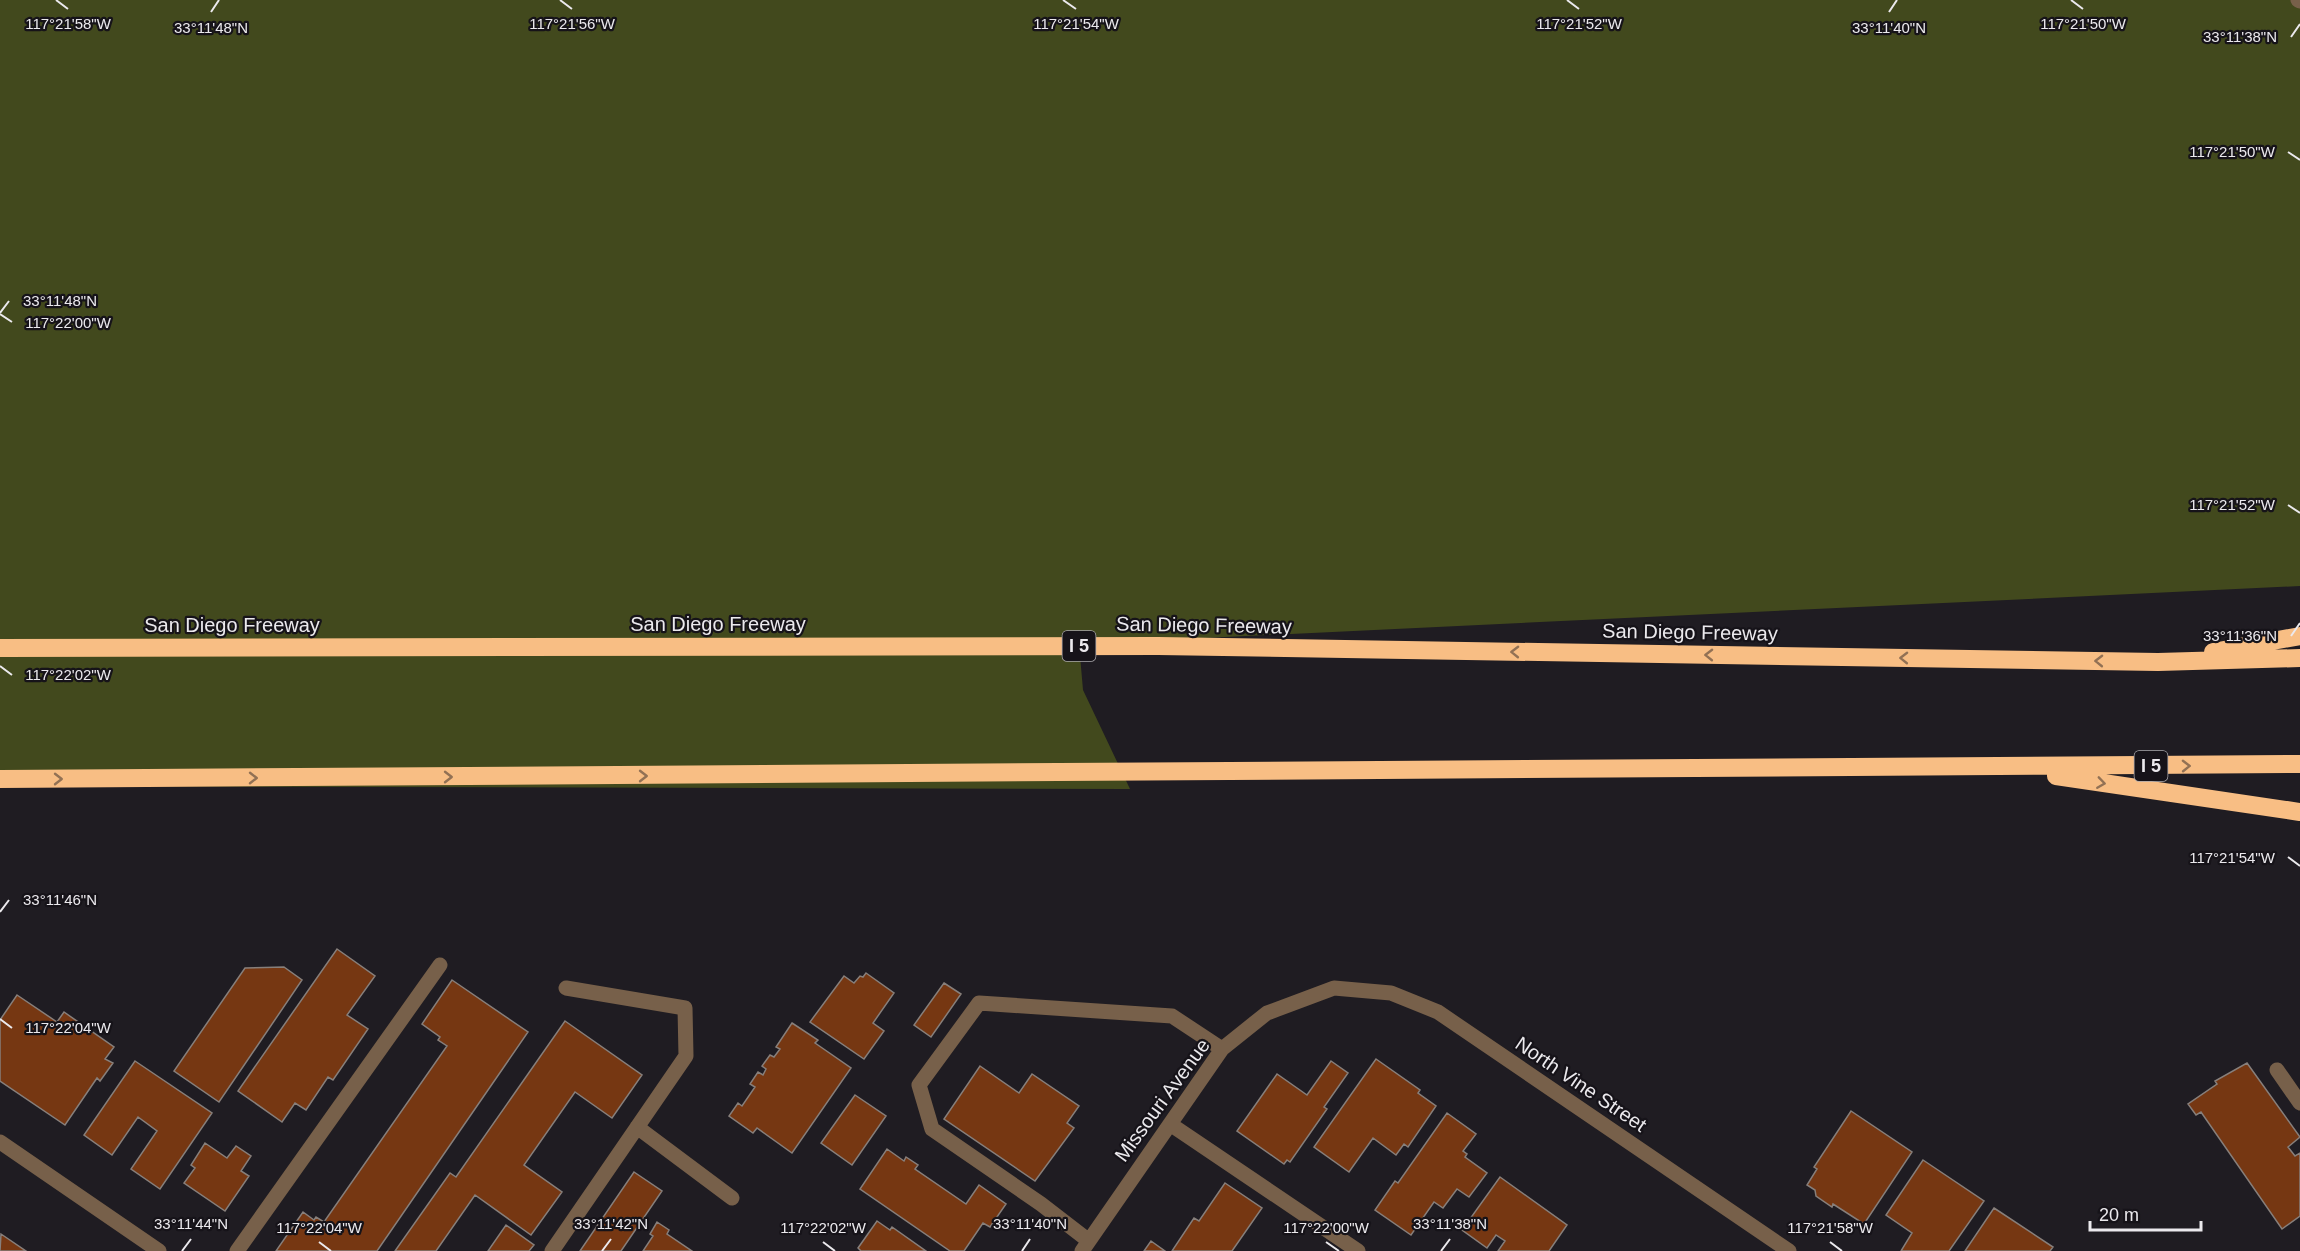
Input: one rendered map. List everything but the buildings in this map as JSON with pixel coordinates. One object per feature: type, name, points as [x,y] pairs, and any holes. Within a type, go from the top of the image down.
[{"type":"highway","points":[[2158,662],[2300,636]]},
{"type":"highway","name":"San Diego Freeway","points":[[0,648],[1158,646],[2158,662],[2300,658]]},
{"type":"highway","name":"I 5","points":[[0,779],[2001,768],[2300,764]]},
{"type":"highway","points":[[2001,768],[2300,812]]},
{"type":"street","points":[[237,1251],[440,965]]},
{"type":"street","points":[[552,1251],[686,1056],[685,1008],[566,988]]},
{"type":"street","name":"Missouri Avenue","points":[[1086,1246],[1222,1049],[1267,1013],[1334,988]]},
{"type":"street","name":"North Vine Street","points":[[1334,988],[1390,993],[1438,1012],[1789,1251]]},
{"type":"street","points":[[1086,1246],[1041,1204],[932,1129],[919,1085],[979,1003],[1172,1016],[1222,1049]]},
{"type":"street","points":[[2277,1070],[2300,1103]]},
{"type":"street","points":[[1170,1124],[1358,1251]]},
{"type":"street","points":[[637,1127],[732,1198]]},
{"type":"street","points":[[0,1142],[159,1251]]},
{"type":"green space","points":[[0,0],[2300,0],[2300,586],[1079,644],[1083,690],[1130,789],[0,786]]}]
